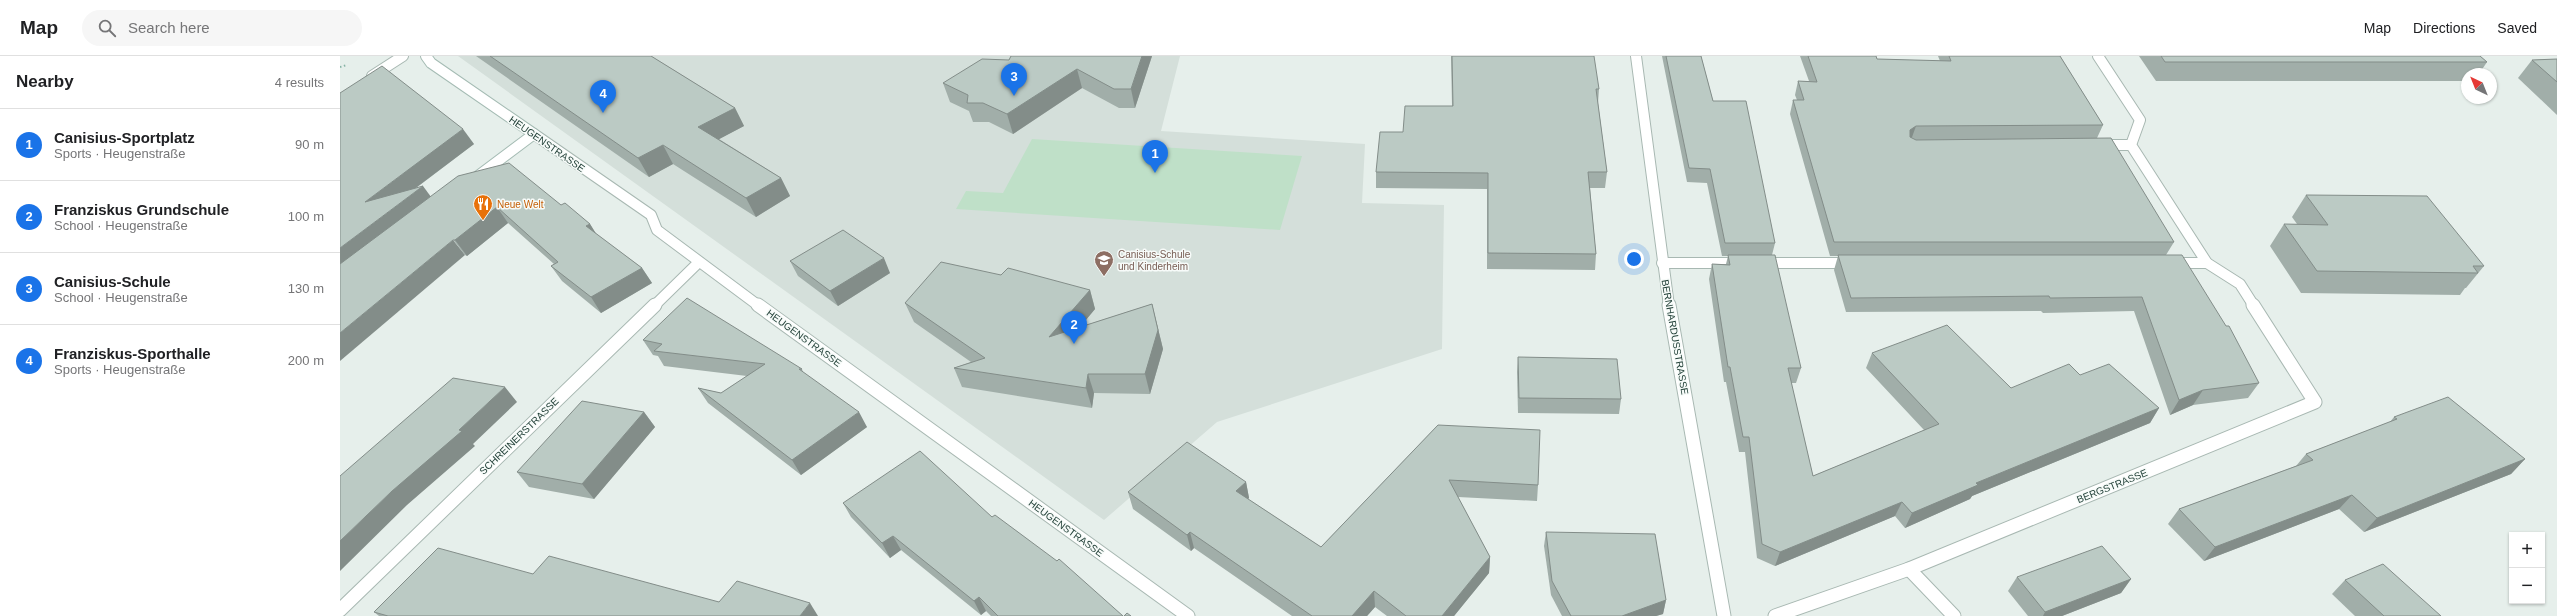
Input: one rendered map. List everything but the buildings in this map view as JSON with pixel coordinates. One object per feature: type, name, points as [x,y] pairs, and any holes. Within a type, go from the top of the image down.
[{"type":"street","points":[[365,80],[403,56]]},
{"type":"street","name":"HEUGENSTRASSE","points":[[426,56],[431,63],[651,216],[657,230],[699,262],[1188,616]]},
{"type":"street","name":"BERNHARDUSSTRASSE","points":[[1636,56],[1662,263],[1724,616]]},
{"type":"street","points":[[2098,56],[2140,120],[2131,144]]},
{"type":"street","points":[[464,186],[534,134]]},
{"type":"street","points":[[2092,145],[2131,144]]},
{"type":"street","points":[[2131,144],[2207,263]]},
{"type":"street","name":"SCHREINERSTRASSE","points":[[340,610],[699,262]]},
{"type":"street","points":[[1662,263],[1868,263]]},
{"type":"street","points":[[2159,263],[2207,263]]},
{"type":"street","name":"BERGSTRASSE","points":[[1775,616],[1910,569],[2314,402],[2240,284],[2207,263]]},
{"type":"street","points":[[1910,569],[1954,616]]},
{"type":"shaded area","name":"Canisius-Schule und Kinderheim","points":[[458,56],[1180,56],[1161,131],[1365,144],[1362,203],[1444,205],[1442,349],[1217,422],[1104,520]]},
{"type":"green space","points":[[1032,139],[1302,156],[1280,230],[956,209],[966,191],[1003,193]]},
{"type":"place","name":"Canisius-Schule","points":[[1014,96]]},
{"type":"place","name":"Franziskus-Sporthalle","points":[[603,113]]},
{"type":"place","name":"Canisius-Sportplatz","points":[[1155,173]]},
{"type":"place","name":"Neue Welt","points":[[483,221]]},
{"type":"place","name":"Canisius-Schule und Kinderheim","points":[[1104,277]]},
{"type":"place","name":"Franziskus Grundschule","points":[[1074,344]]}]
